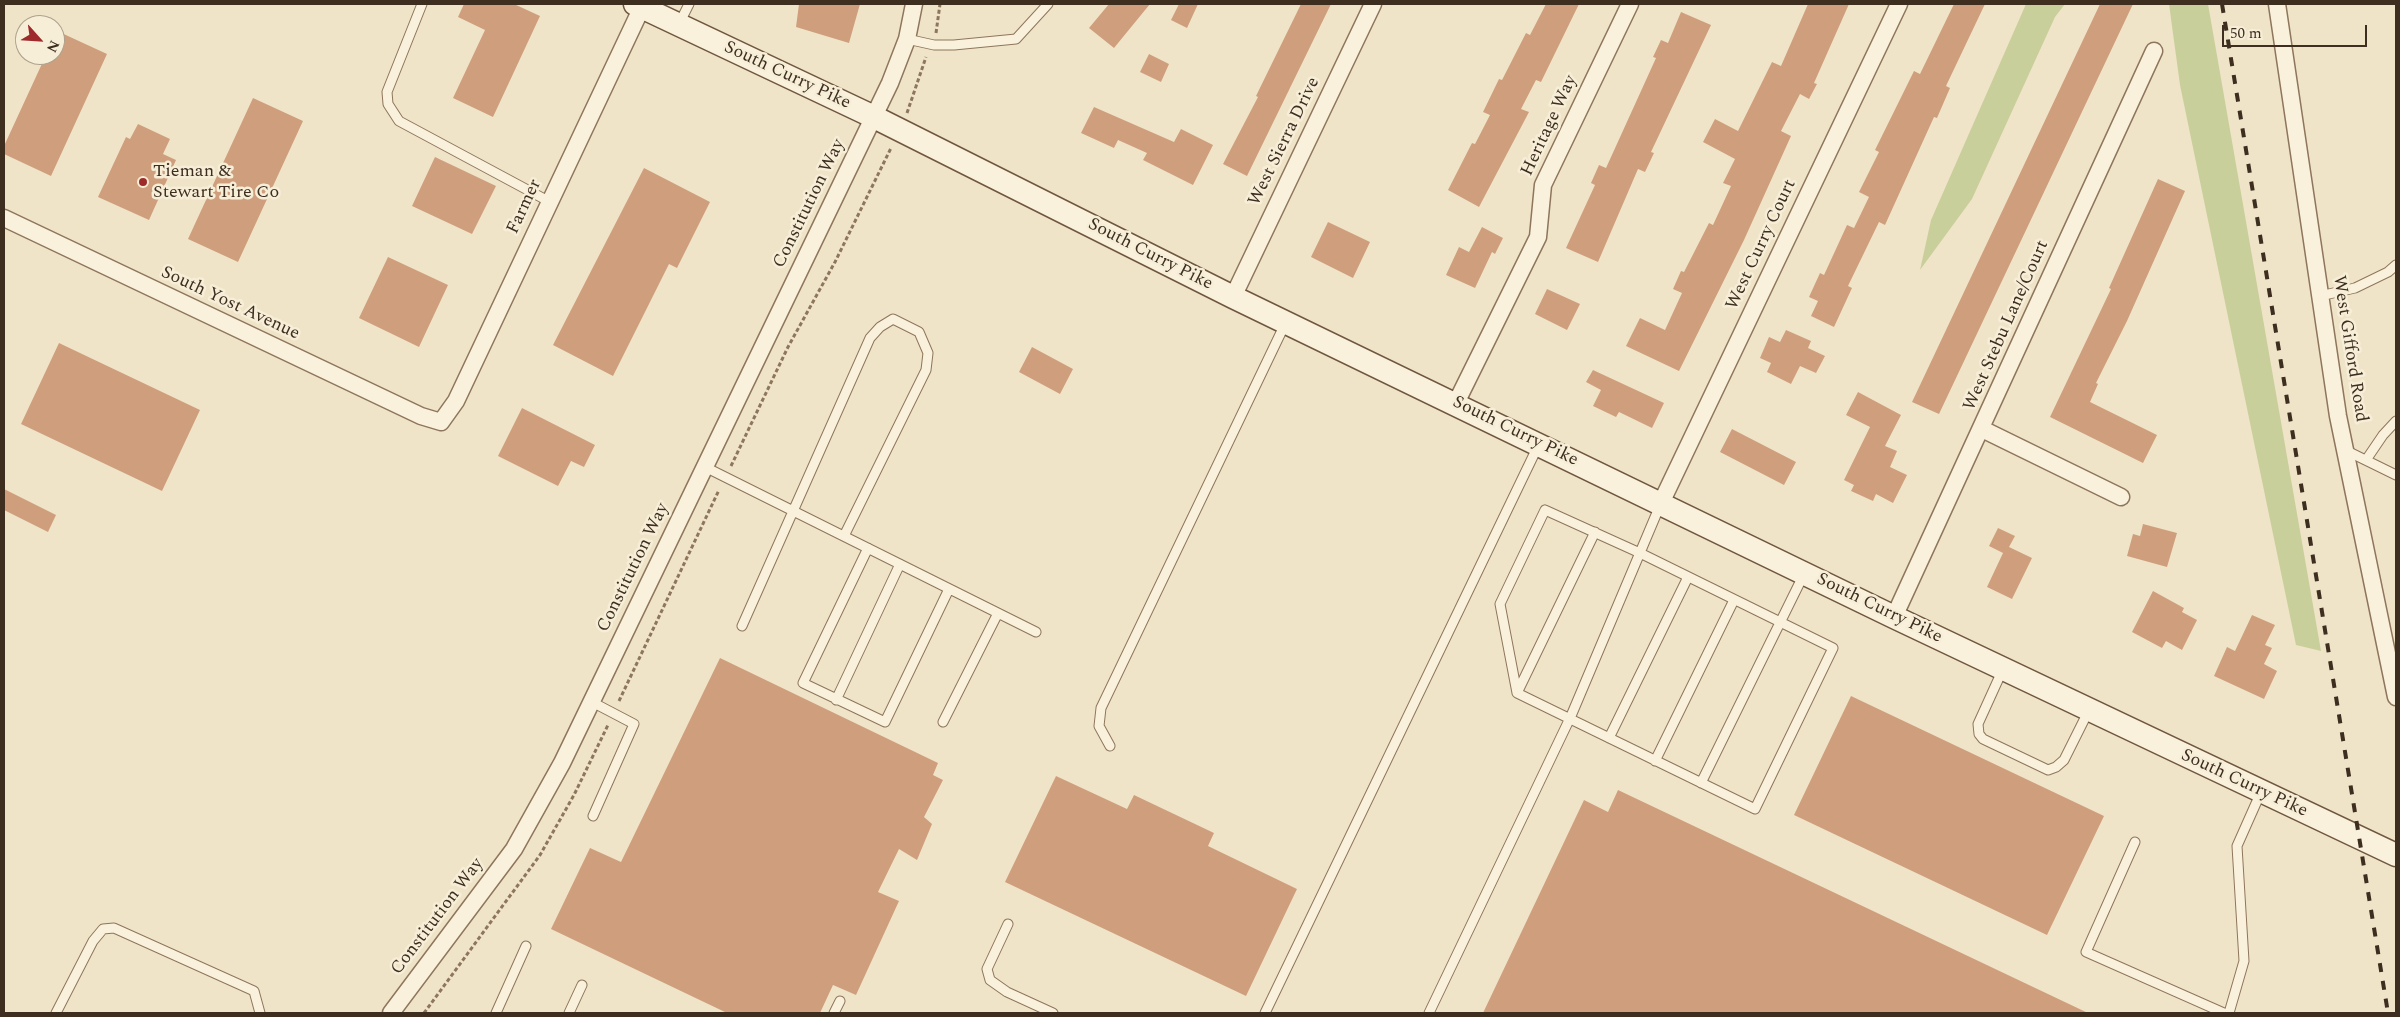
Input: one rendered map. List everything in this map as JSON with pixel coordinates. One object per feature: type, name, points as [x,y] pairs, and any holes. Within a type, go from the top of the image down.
[{"type":"main road","name":"South Curry Pike","points":[[638,5],[874,117],[1233,297],[1456,403],[1894,617],[2261,792],[2395,851]]},
{"type":"street","name":"Constitution Way","points":[[391,1013],[514,849],[562,763],[874,117],[906,40],[914,4]]},
{"type":"street","name":"West Sierra Drive","points":[[1233,297],[1373,4]]},
{"type":"street","name":"Heritage Way","points":[[1456,403],[1538,237],[1543,185],[1630,4]]},
{"type":"street","name":"West Curry Court","points":[[1661,503],[1899,4]]},
{"type":"street","name":"West Gifford Road","points":[[2277,4],[2338,416],[2396,696]]},
{"type":"street","name":"Farmer","points":[[441,422],[456,401],[550,202],[638,5]]},
{"type":"street","name":"West Stebu Lane/Court","points":[[1894,617],[2154,51]]},
{"type":"street","name":"South Yost Avenue","points":[[4,218],[421,416],[441,422]]},
{"type":"street","points":[[1982,429],[2121,497]]},
{"type":"lane","points":[[422,4],[387,92],[388,104],[399,121],[550,202]]},
{"type":"lane","points":[[679,25],[689,4]]},
{"type":"lane","points":[[906,40],[934,45],[954,45],[1016,39],[1048,4]]},
{"type":"lane","points":[[2320,296],[2355,288],[2388,272],[2396,265]]},
{"type":"lane","points":[[742,626],[870,338],[880,327],[892,319],[919,332],[928,353],[926,370],[844,536]]},
{"type":"lane","points":[[1110,746],[1099,726],[1101,708],[1286,322]]},
{"type":"lane","points":[[2366,460],[2383,435],[2396,421]]},
{"type":"lane","points":[[1265,1013],[1539,444]]},
{"type":"lane","points":[[2345,450],[2396,475]]},
{"type":"lane","points":[[705,467],[1036,632]]},
{"type":"lane","points":[[1429,1013],[1570,719],[1661,503]]},
{"type":"lane","points":[[1545,510],[1640,553],[1832,648],[1755,809],[1518,693],[1500,604],[1545,510]]},
{"type":"lane","points":[[1518,693],[1595,532]]},
{"type":"lane","points":[[868,548],[803,683],[836,700],[885,722],[949,588]]},
{"type":"lane","points":[[836,700],[900,564]]},
{"type":"lane","points":[[1701,783],[1804,573]]},
{"type":"lane","points":[[1609,738],[1688,577]]},
{"type":"lane","points":[[1655,761],[1734,600]]},
{"type":"lane","points":[[943,722],[998,613]]},
{"type":"lane","points":[[2003,669],[1978,724],[1979,734],[1983,739],[2039,766],[2048,770],[2056,767],[2064,760],[2089,710]]},
{"type":"lane","points":[[592,702],[634,724],[593,816]]},
{"type":"lane","points":[[2229,1013],[2244,961],[2237,846],[2261,792]]},
{"type":"lane","points":[[2135,842],[2086,952],[2224,1013]]},
{"type":"lane","points":[[1008,924],[987,969],[990,980],[1006,992],[1053,1013]]},
{"type":"lane","points":[[56,1013],[92,941],[103,929],[114,928],[254,992],[260,1013]]},
{"type":"lane","points":[[496,1013],[526,946]]},
{"type":"lane","points":[[569,1013],[582,985]]},
{"type":"lane","points":[[834,1013],[840,1002]]},
{"type":"path","points":[[936,33],[940,4]]},
{"type":"path","points":[[912,102],[927,55]]},
{"type":"path","points":[[424,1013],[540,855],[574,795],[788,347],[835,262],[884,164]]},
{"type":"green space","points":[[2026,4],[2065,4],[2055,17],[1972,199],[1920,270],[1931,220]]},
{"type":"green space","points":[[2169,4],[2208,4],[2321,651],[2296,645],[2180,85]]},
{"type":"building","points":[[464,4],[514,4],[540,16],[493,117],[453,98],[485,30],[458,17]]},
{"type":"building","points":[[799,4],[860,4],[849,43],[796,27]]},
{"type":"building","points":[[1109,4],[1150,4],[1114,48],[1089,28]]},
{"type":"building","points":[[1179,4],[1198,4],[1187,28],[1171,20]]},
{"type":"building","points":[[1301,4],[1331,4],[1247,176],[1223,164],[1258,97],[1256,96]]},
{"type":"building","points":[[1546,4],[1579,4],[1541,82],[1536,80],[1521,109],[1529,112],[1479,207],[1448,190],[1472,143],[1475,144],[1490,115],[1483,112],[1499,79],[1502,80],[1526,33],[1530,35]]},
{"type":"building","points":[[1808,4],[1849,4],[1814,83],[1817,84],[1809,99],[1800,94],[1781,131],[1791,136],[1744,240],[1679,371],[1626,346],[1640,318],[1665,330],[1682,293],[1673,289],[1681,271],[1684,272],[1709,223],[1713,225],[1731,186],[1723,183],[1735,159],[1703,142],[1715,119],[1738,131],[1772,62],[1781,66]]},
{"type":"building","points":[[1954,4],[1985,4],[1946,86],[1950,88],[1937,118],[1934,117],[1885,225],[1879,222],[1848,286],[1852,288],[1834,327],[1811,316],[1818,301],[1809,297],[1820,273],[1824,275],[1847,225],[1854,228],[1869,197],[1859,192],[1879,152],[1875,150],[1914,71],[1920,74]]},
{"type":"building","points":[[2100,4],[2133,4],[1939,414],[1912,402]]},
{"type":"building","points":[[1681,12],[1711,25],[1651,152],[1654,153],[1645,172],[1638,169],[1598,262],[1566,248],[1595,185],[1591,183],[1599,165],[1606,168],[1656,58],[1653,57],[1661,40],[1668,43]]},
{"type":"building","points":[[65,35],[107,54],[51,176],[4,154],[4,146],[41,65],[65,65]]},
{"type":"building","points":[[1149,54],[1169,64],[1161,82],[1140,72]]},
{"type":"building","points":[[253,98],[303,121],[238,262],[188,239]]},
{"type":"building","points":[[1094,107],[1174,142],[1181,129],[1213,145],[1193,185],[1143,160],[1147,153],[1118,140],[1114,148],[1081,133]]},
{"type":"building","points":[[138,124],[170,139],[163,154],[176,160],[149,220],[98,197],[126,137],[130,139]]},
{"type":"building","points":[[435,157],[496,186],[472,234],[412,206]]},
{"type":"building","points":[[644,168],[710,202],[677,268],[669,264],[613,376],[553,345]]},
{"type":"building","points":[[2158,179],[2185,191],[2127,321],[2096,383],[2098,384],[2090,402],[2157,435],[2143,463],[2050,417],[2111,289],[2109,288]]},
{"type":"building","points":[[1328,222],[1370,242],[1353,278],[1311,257]]},
{"type":"building","points":[[1482,227],[1503,238],[1495,254],[1492,252],[1475,288],[1446,275],[1459,247],[1469,252]]},
{"type":"building","points":[[388,257],[448,285],[419,347],[359,318]]},
{"type":"building","points":[[1547,289],[1580,304],[1567,330],[1535,314]]},
{"type":"building","points":[[1786,330],[1811,341],[1808,348],[1825,356],[1816,373],[1800,366],[1791,384],[1767,372],[1771,363],[1760,358],[1769,337],[1780,342]]},
{"type":"building","points":[[59,343],[200,410],[162,491],[21,424]]},
{"type":"building","points":[[1032,347],[1073,369],[1060,394],[1019,372]]},
{"type":"building","points":[[1593,370],[1664,403],[1652,428],[1619,412],[1616,417],[1593,406],[1601,390],[1586,382]]},
{"type":"building","points":[[1858,392],[1901,415],[1885,446],[1897,451],[1890,467],[1907,475],[1893,503],[1876,494],[1873,501],[1851,491],[1854,485],[1844,480],[1870,427],[1846,415]]},
{"type":"building","points":[[522,408],[595,445],[584,467],[571,461],[558,486],[498,456]]},
{"type":"building","points":[[1732,429],[1796,462],[1784,485],[1720,452]]},
{"type":"building","points":[[4,489],[56,515],[48,532],[4,510]]},
{"type":"building","points":[[2143,524],[2177,533],[2167,567],[2127,556],[2133,534],[2140,536]]},
{"type":"building","points":[[1998,528],[2015,536],[2009,547],[2032,558],[2012,599],[1987,587],[2003,553],[1989,546]]},
{"type":"building","points":[[2153,591],[2184,608],[2182,612],[2197,620],[2182,650],[2166,641],[2162,648],[2132,632]]},
{"type":"building","points":[[2252,615],[2275,625],[2265,645],[2272,648],[2264,664],[2277,671],[2264,699],[2214,676],[2227,647],[2235,651]]},
{"type":"building","points":[[720,658],[938,763],[933,775],[943,780],[924,817],[932,824],[917,860],[899,849],[878,892],[899,901],[856,995],[833,985],[820,1013],[727,1013],[551,929],[590,848],[621,862]]},
{"type":"building","points":[[1851,696],[2104,816],[2047,935],[1794,815]]},
{"type":"building","points":[[1056,776],[1127,809],[1134,795],[1214,833],[1208,846],[1297,889],[1246,996],[1005,882]]},
{"type":"building","points":[[1618,790],[2088,1013],[1483,1013],[1584,800],[1608,812]]},
{"type":"railway","points":[[2222,4],[2388,1013]]},
{"type":"place","name":"Tieman & Stewart Tire Co","points":[[143,182]]}]
